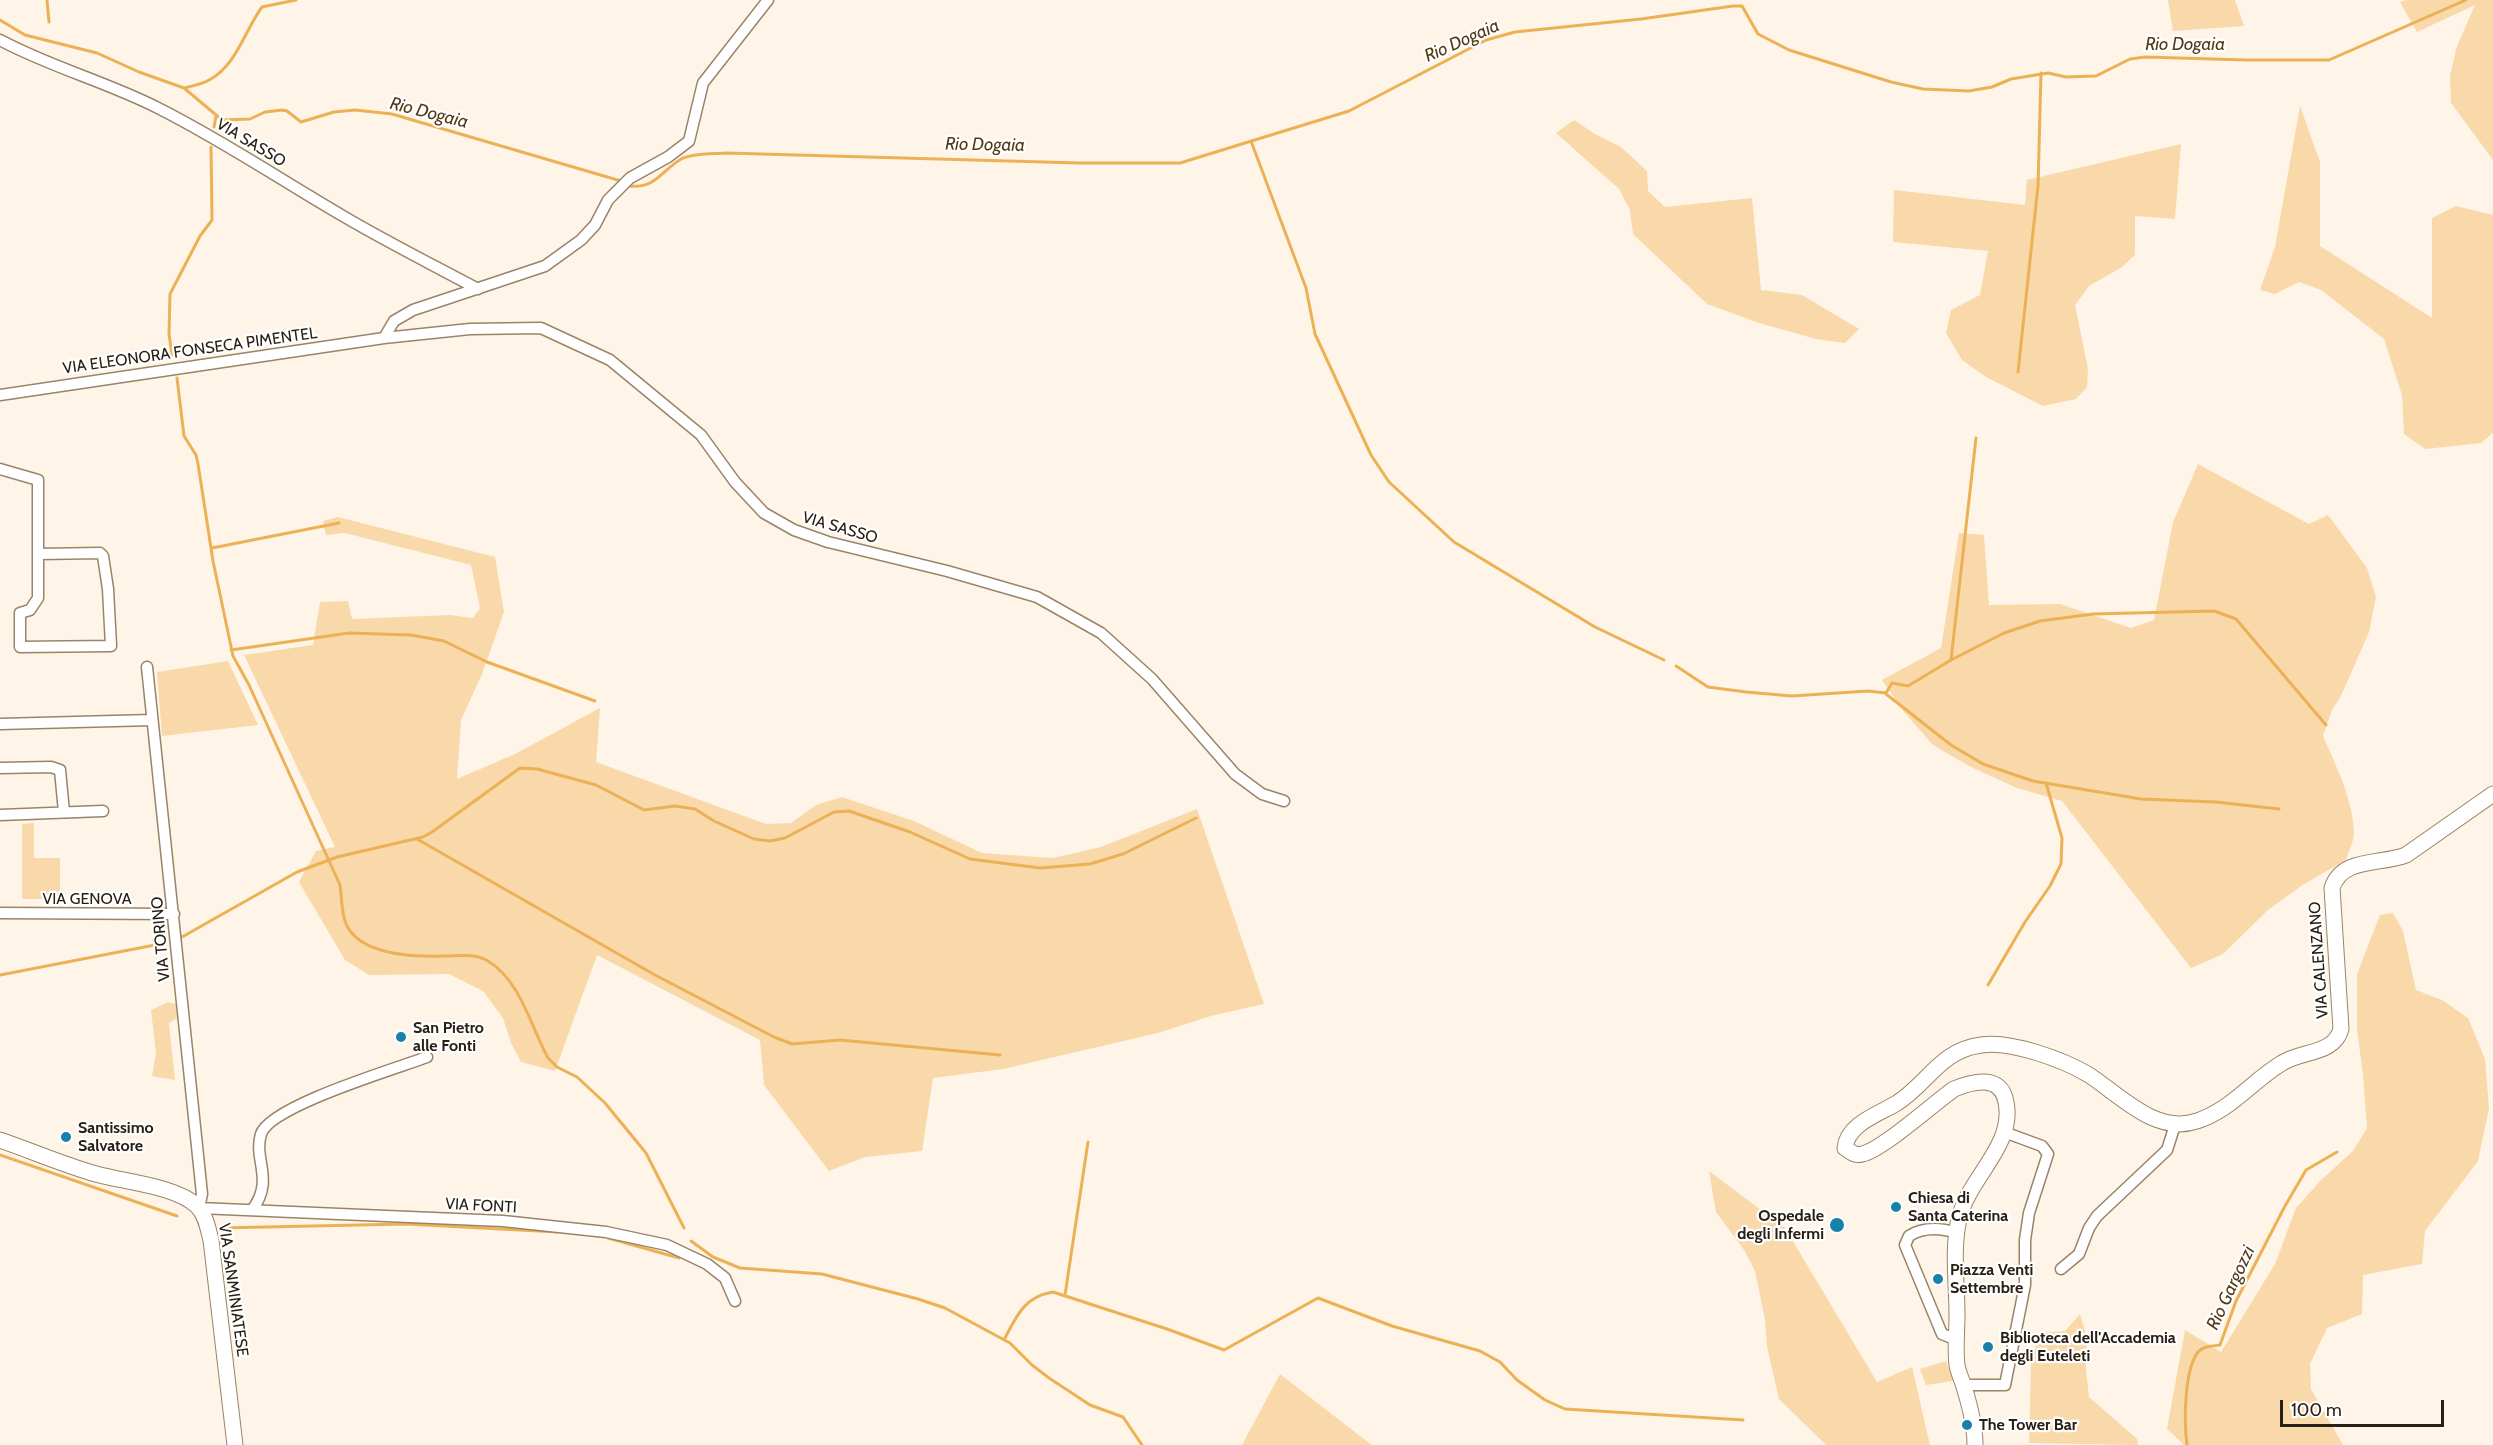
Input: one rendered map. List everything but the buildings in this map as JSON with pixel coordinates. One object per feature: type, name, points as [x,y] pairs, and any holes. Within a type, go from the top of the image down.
[{"type":"street","points":[[384,338],[394,321],[412,310],[545,266],[581,240],[595,225],[608,200],[630,178],[668,158],[689,141],[703,83],[768,0]]},
{"type":"street","name":"VIA SASSO","points":[[0,40],[25,53],[81,74],[156,107],[215,138],[344,217],[478,289]]},
{"type":"street","name":"VIA SASSO","points":[[384,338],[470,329],[541,328],[610,360],[701,435],[735,482],[764,513],[794,530],[828,542],[946,571],[1037,597],[1101,633],[1152,679],[1235,774],[1262,794],[1284,801]]},
{"type":"street","name":"VIA ELEONORA FONSECA PIMENTEL","points":[[0,394],[384,338]]},
{"type":"street","points":[[0,469],[38,480],[38,554],[38,598],[30,610],[21,613],[20,647],[111,646],[104,556],[100,553],[38,554]]},
{"type":"street","name":"VIA TORINO","points":[[147,667],[202,1194],[199,1208]]},
{"type":"street","points":[[0,724],[152,720]]},
{"type":"street","points":[[0,768],[51,767],[60,770],[64,812]]},
{"type":"street","name":"VIA CALENZANO","points":[[2175,1125],[2199,1121],[2214,1114],[2285,1061],[2332,1045],[2339,1038],[2342,1029],[2332,888],[2335,879],[2348,867],[2406,855],[2493,794]]},
{"type":"street","points":[[0,815],[103,811]]},
{"type":"street","name":"VIA GENOVA","points":[[0,913],[174,914]]},
{"type":"street","points":[[1975,1445],[1972,1416],[1957,1367],[1957,1233],[1966,1198],[2004,1132],[2006,1108],[2002,1092],[1996,1085],[1979,1081],[1954,1089],[1873,1149],[1861,1154],[1852,1154],[1845,1148],[1846,1139],[1852,1131],[1902,1100],[1944,1059],[1963,1049],[1982,1044],[1999,1044],[2055,1060],[2087,1074],[2157,1120],[2175,1125],[2167,1150],[2097,1216],[2089,1228],[2079,1254],[2061,1269]]},
{"type":"street","points":[[252,1210],[261,1192],[263,1178],[259,1140],[263,1127],[276,1117],[333,1090],[427,1057]]},
{"type":"street","points":[[1963,1385],[2005,1385],[2025,1285],[2025,1240],[2029,1213],[2048,1154],[2042,1146],[2004,1132]]},
{"type":"street","name":"VIA SANMINIATESE","points":[[0,1140],[95,1174],[166,1191],[191,1201],[199,1208],[206,1220],[211,1240],[236,1445]]},
{"type":"street","name":"VIA FONTI","points":[[199,1208],[502,1221],[606,1232],[667,1245],[707,1264],[724,1278],[735,1301]]},
{"type":"street","points":[[1957,1233],[1947,1229],[1922,1230],[1909,1236],[1905,1245],[1942,1334],[1957,1340]]},
{"type":"shaded area","points":[[2168,0],[2235,0],[2244,26],[2173,31]]},
{"type":"shaded area","points":[[2406,0],[2493,0],[2493,160],[2451,103],[2450,75],[2457,46],[2475,5],[2417,32],[2400,2]]},
{"type":"shaded area","points":[[2300,106],[2320,162],[2320,246],[2432,318],[2432,218],[2456,206],[2493,215],[2493,433],[2481,443],[2425,449],[2404,434],[2402,395],[2384,339],[2321,290],[2299,282],[2275,294],[2260,290],[2275,247]]},
{"type":"shaded area","points":[[1574,120],[1621,147],[1647,171],[1648,191],[1665,207],[1752,198],[1761,290],[1802,295],[1859,329],[1845,343],[1816,339],[1759,323],[1707,304],[1633,234],[1630,210],[1619,189],[1556,133]]},
{"type":"shaded area","points":[[2181,144],[2175,219],[2135,216],[2135,255],[2122,267],[2089,286],[2075,305],[2088,369],[2087,387],[2076,399],[2043,406],[1986,377],[1962,360],[1946,333],[1951,310],[1980,295],[1988,251],[1893,242],[1894,190],[2025,205],[2027,180]]},
{"type":"shaded area","points":[[2198,464],[2309,524],[2328,515],[2367,568],[2376,597],[2369,632],[2341,696],[2332,710],[2323,736],[2351,808],[2354,836],[2346,860],[2304,884],[2268,910],[2223,954],[2191,968],[2062,801],[2017,788],[1971,767],[1933,745],[1904,712],[1882,680],[1941,648],[1959,533],[1984,535],[1989,605],[2060,604],[2131,628],[2154,620],[2173,522]]},
{"type":"shaded area","points":[[338,517],[495,557],[504,612],[482,674],[461,720],[457,779],[515,754],[600,708],[596,762],[766,824],[791,823],[816,805],[842,797],[914,821],[982,853],[1053,858],[1101,847],[1197,809],[1264,1004],[1211,1016],[1158,1033],[1003,1069],[933,1078],[922,1151],[865,1157],[829,1171],[764,1085],[760,1040],[597,955],[555,1071],[521,1062],[511,1043],[503,1018],[483,991],[449,974],[369,975],[345,960],[299,882],[316,851],[335,847],[244,655],[313,645],[320,602],[348,601],[352,619],[450,615],[473,618],[480,608],[471,565],[345,533],[326,535],[323,521]]},
{"type":"shaded area","points":[[228,661],[258,725],[162,736],[157,672]]},
{"type":"shaded area","points":[[34,823],[34,858],[60,858],[60,899],[22,899],[22,824]]},
{"type":"shaded area","points":[[2393,913],[2403,931],[2416,990],[2442,1000],[2468,1018],[2485,1059],[2489,1108],[2478,1161],[2425,1231],[2422,1264],[2363,1275],[2362,1314],[2327,1328],[2310,1364],[2311,1389],[2343,1445],[2184,1445],[2167,1429],[2185,1330],[2221,1352],[2275,1264],[2296,1208],[2321,1180],[2353,1151],[2367,1128],[2357,1029],[2357,974],[2380,915]]},
{"type":"shaded area","points":[[168,1002],[176,1004],[177,1018],[169,1023],[175,1080],[152,1076],[156,1053],[151,1010]]},
{"type":"shaded area","points":[[1709,1171],[1785,1228],[1877,1382],[1912,1367],[1930,1445],[1826,1445],[1779,1399],[1767,1347],[1765,1320],[1755,1271],[1744,1250],[1716,1212]]},
{"type":"shaded area","points":[[2080,1314],[2087,1338],[2086,1370],[2089,1397],[2137,1439],[2138,1445],[2029,1443],[2031,1362],[2039,1333],[2065,1331]]},
{"type":"shaded area","points":[[1946,1361],[1953,1381],[1926,1385],[1920,1369]]},
{"type":"shaded area","points":[[1280,1374],[1360,1436],[1372,1445],[1242,1445]]},
{"type":"waterway","points":[[47,0],[49,22]]},
{"type":"waterway","points":[[184,88],[211,79],[228,65],[262,7],[296,0]]},
{"type":"waterway","name":"Rio Dogaia","points":[[629,186],[638,186],[653,181],[676,162],[699,154],[1079,163],[1180,163],[1349,111],[1486,40],[1515,32],[1641,19],[1733,6],[1742,6],[1758,34],[1789,50],[1891,82],[1923,89],[1969,91],[1992,87],[2011,79],[2048,73],[2066,77],[2096,76],[2130,59],[2145,57],[2329,60],[2466,0]]},
{"type":"waterway","name":"Rio Dogaia","points":[[0,20],[25,35],[97,53],[139,72],[184,88],[222,120],[250,119],[265,112],[282,110],[287,111],[301,122],[334,112],[355,110],[392,114],[621,181]]},
{"type":"waterway","points":[[2018,372],[2038,186],[2041,73]]},
{"type":"waterway","points":[[214,127],[216,116]]},
{"type":"waterway","points":[[1251,141],[1306,288],[1315,334],[1371,455],[1389,482],[1454,542],[1595,627],[1664,660]]},
{"type":"waterway","points":[[172,355],[169,334],[170,294],[200,236],[212,220],[211,147]]},
{"type":"waterway","points":[[177,378],[184,436],[196,455],[213,561],[233,656],[249,685],[340,885],[347,926],[365,943],[390,953],[418,956],[472,956],[483,958],[499,969],[517,992],[548,1058],[557,1067],[577,1077],[605,1103],[646,1153],[684,1228]]},
{"type":"waterway","points":[[1951,660],[1976,438]]},
{"type":"waterway","points":[[212,548],[339,523]]},
{"type":"waterway","points":[[1676,666],[1708,687],[1746,692],[1792,696],[1868,691],[1886,693],[1892,683],[1908,686],[1951,660],[2004,633],[2040,621],[2093,614],[2214,611],[2236,619],[2326,725]]},
{"type":"waterway","points":[[231,650],[349,633],[411,635],[444,641],[487,662],[595,701]]},
{"type":"waterway","points":[[1886,694],[1951,745],[1983,764],[2033,781],[2141,799],[2216,802],[2279,809]]},
{"type":"waterway","points":[[182,937],[297,872],[337,857],[423,837],[520,768],[537,769],[596,785],[644,810],[675,806],[695,809],[714,821],[754,839],[770,841],[785,838],[834,812],[849,811],[910,832],[970,859],[1040,868],[1090,864],[1123,854],[1196,818]]},
{"type":"waterway","points":[[1988,985],[2025,922],[2050,886],[2061,864],[2062,838],[2046,783]]},
{"type":"waterway","points":[[417,839],[655,975],[774,1037],[792,1044],[840,1040],[1000,1055]]},
{"type":"waterway","points":[[0,975],[160,944]]},
{"type":"waterway","points":[[1065,1295],[1088,1142]]},
{"type":"waterway","name":"Rio Gargozzi","points":[[2187,1445],[2186,1397],[2193,1360],[2203,1349],[2220,1345],[2236,1301],[2306,1170],[2337,1152]]},
{"type":"waterway","points":[[0,1155],[177,1216]]},
{"type":"waterway","points":[[219,1228],[406,1224],[557,1232]]},
{"type":"waterway","points":[[608,1238],[679,1258]]},
{"type":"waterway","points":[[691,1241],[713,1257],[740,1268],[822,1274],[945,1308],[1010,1343],[1032,1365],[1090,1405],[1123,1417],[1142,1445]]},
{"type":"waterway","points":[[1004,1340],[1018,1315],[1028,1303],[1043,1294],[1053,1292],[1224,1350],[1318,1298],[1392,1326],[1480,1351],[1500,1362],[1517,1380],[1545,1400],[1565,1409],[1743,1420]]},
{"type":"place","name":"San Pietro alle Fonti","points":[[401,1037]]},
{"type":"place","name":"Santissimo Salvatore","points":[[66,1137]]},
{"type":"place","name":"Chiesa di Santa Caterina","points":[[1896,1207]]},
{"type":"place","name":"Ospedale degli Infermi","points":[[1837,1225]]},
{"type":"place","name":"Piazza Venti Settembre","points":[[1938,1279]]},
{"type":"place","name":"Biblioteca dell'Accademia degli Euteleti","points":[[1988,1347]]},
{"type":"place","name":"The Tower Bar","points":[[1967,1425]]}]
